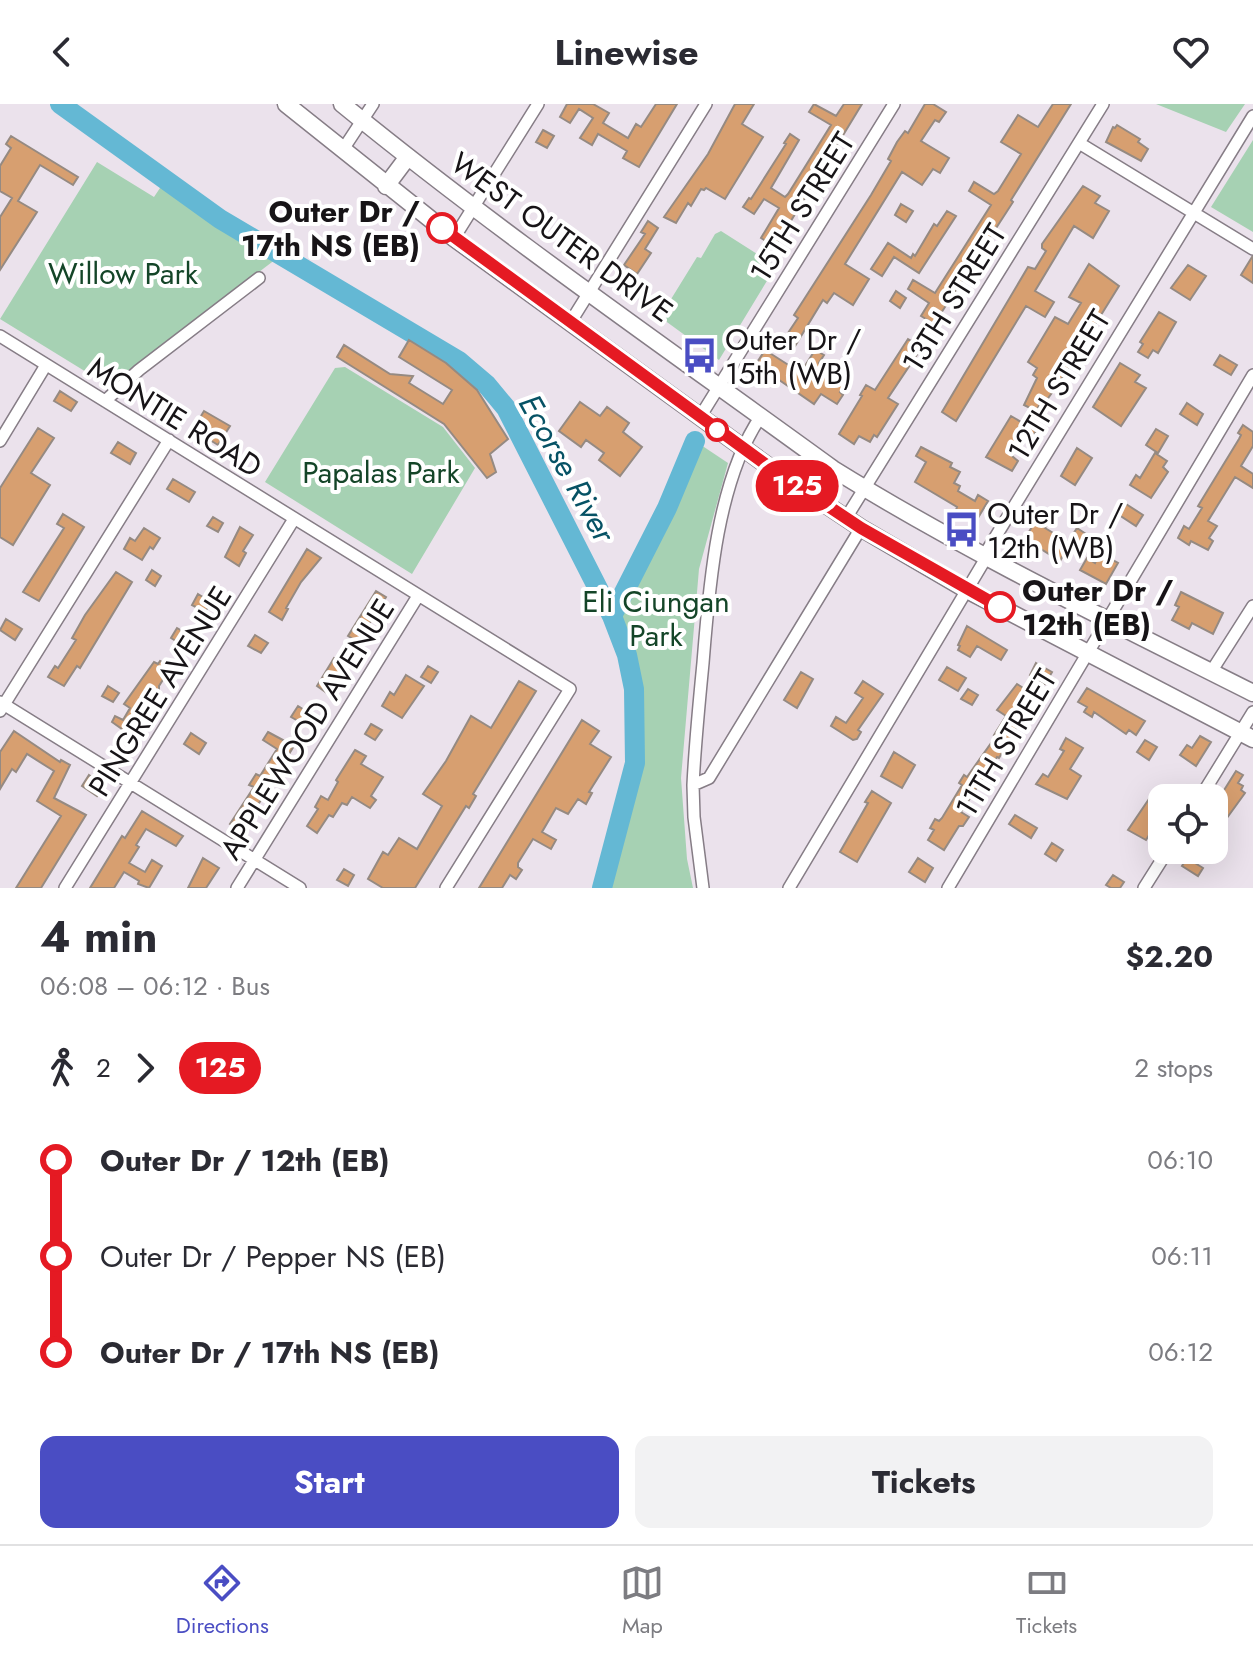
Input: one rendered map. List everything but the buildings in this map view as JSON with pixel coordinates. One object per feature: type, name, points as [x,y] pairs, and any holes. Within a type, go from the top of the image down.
[{"type":"main road","points":[[286,104],[454,238],[743,448],[861,528],[967,590],[1247,736]]},
{"type":"main road","name":"WEST OUTER DRIVE","points":[[342,104],[474,208],[864,488],[1107,619],[1253,693]]},
{"type":"main road","points":[[386,186],[407,158]]},
{"type":"street","points":[[342,151],[373,104]]},
{"type":"street","points":[[454,238],[538,104]]},
{"type":"street","points":[[570,323],[706,104]]},
{"type":"street","name":"15TH STREET","points":[[700,417],[894,104]]},
{"type":"street","name":"13TH STREET","points":[[846,518],[1103,104]]},
{"type":"street","name":"12TH STREET","points":[[789,888],[983,563],[985,554],[1253,116]]},
{"type":"street","points":[[1079,143],[1253,249]]},
{"type":"street","points":[[105,401],[139,370],[259,278]]},
{"type":"street","name":"MONTIE ROAD","points":[[0,336],[570,689],[446,888]]},
{"type":"street","points":[[0,441],[46,365]]},
{"type":"street","name":"11TH STREET","points":[[948,888],[1253,375]]},
{"type":"street","points":[[703,888],[693,785],[710,572],[733,478],[748,434],[761,416]]},
{"type":"street","points":[[169,440],[1,706],[300,888]]},
{"type":"street","name":"PINGREE AVENUE","points":[[65,888],[294,519]]},
{"type":"street","points":[[693,785],[709,778],[861,528]]},
{"type":"street","name":"APPLEWOOD AVENUE","points":[[237,888],[418,596]]},
{"type":"street","points":[[1211,672],[1253,606]]},
{"type":"street","points":[[1211,784],[1247,736],[1253,712]]},
{"type":"street","points":[[1144,888],[1159,864]]},
{"type":"green space","points":[[1156,104],[1245,104],[1226,132]]},
{"type":"green space","points":[[1253,140],[1253,232],[1211,207]]},
{"type":"green space","name":"Willow Park","points":[[97,162],[154,197],[164,182],[280,256],[109,386],[0,319]]},
{"type":"green space","points":[[721,231],[776,266],[719,360],[660,317],[697,257],[701,258],[715,234]]},
{"type":"green space","name":"Papalas Park","points":[[345,367],[443,427],[475,468],[412,574],[265,482],[335,368]]},
{"type":"green space","name":"Eli Ciungan Park","points":[[695,441],[728,463],[699,569],[681,778],[687,859],[693,888],[602,888],[635,763],[634,689],[627,655],[612,616],[667,508]]},
{"type":"waterway","name":"Ecorse River","points":[[60,104],[220,219],[459,361],[486,384],[506,408],[612,616],[627,655],[634,689],[635,763],[602,888]]},
{"type":"waterway","points":[[612,616],[667,508],[695,441]]},
{"type":"bus line","name":"125","points":[[442,228],[768,466],[861,528],[1000,607]]},
{"type":"place","name":"Outer Dr / 17th NS (EB)","points":[[442,228]]},
{"type":"place","name":"Outer Dr / 15th (WB)","points":[[699,356]]},
{"type":"place","name":"Outer Dr / 12th (WB)","points":[[961,530]]},
{"type":"place","name":"Outer Dr / 12th (EB)","points":[[1000,607]]}]
